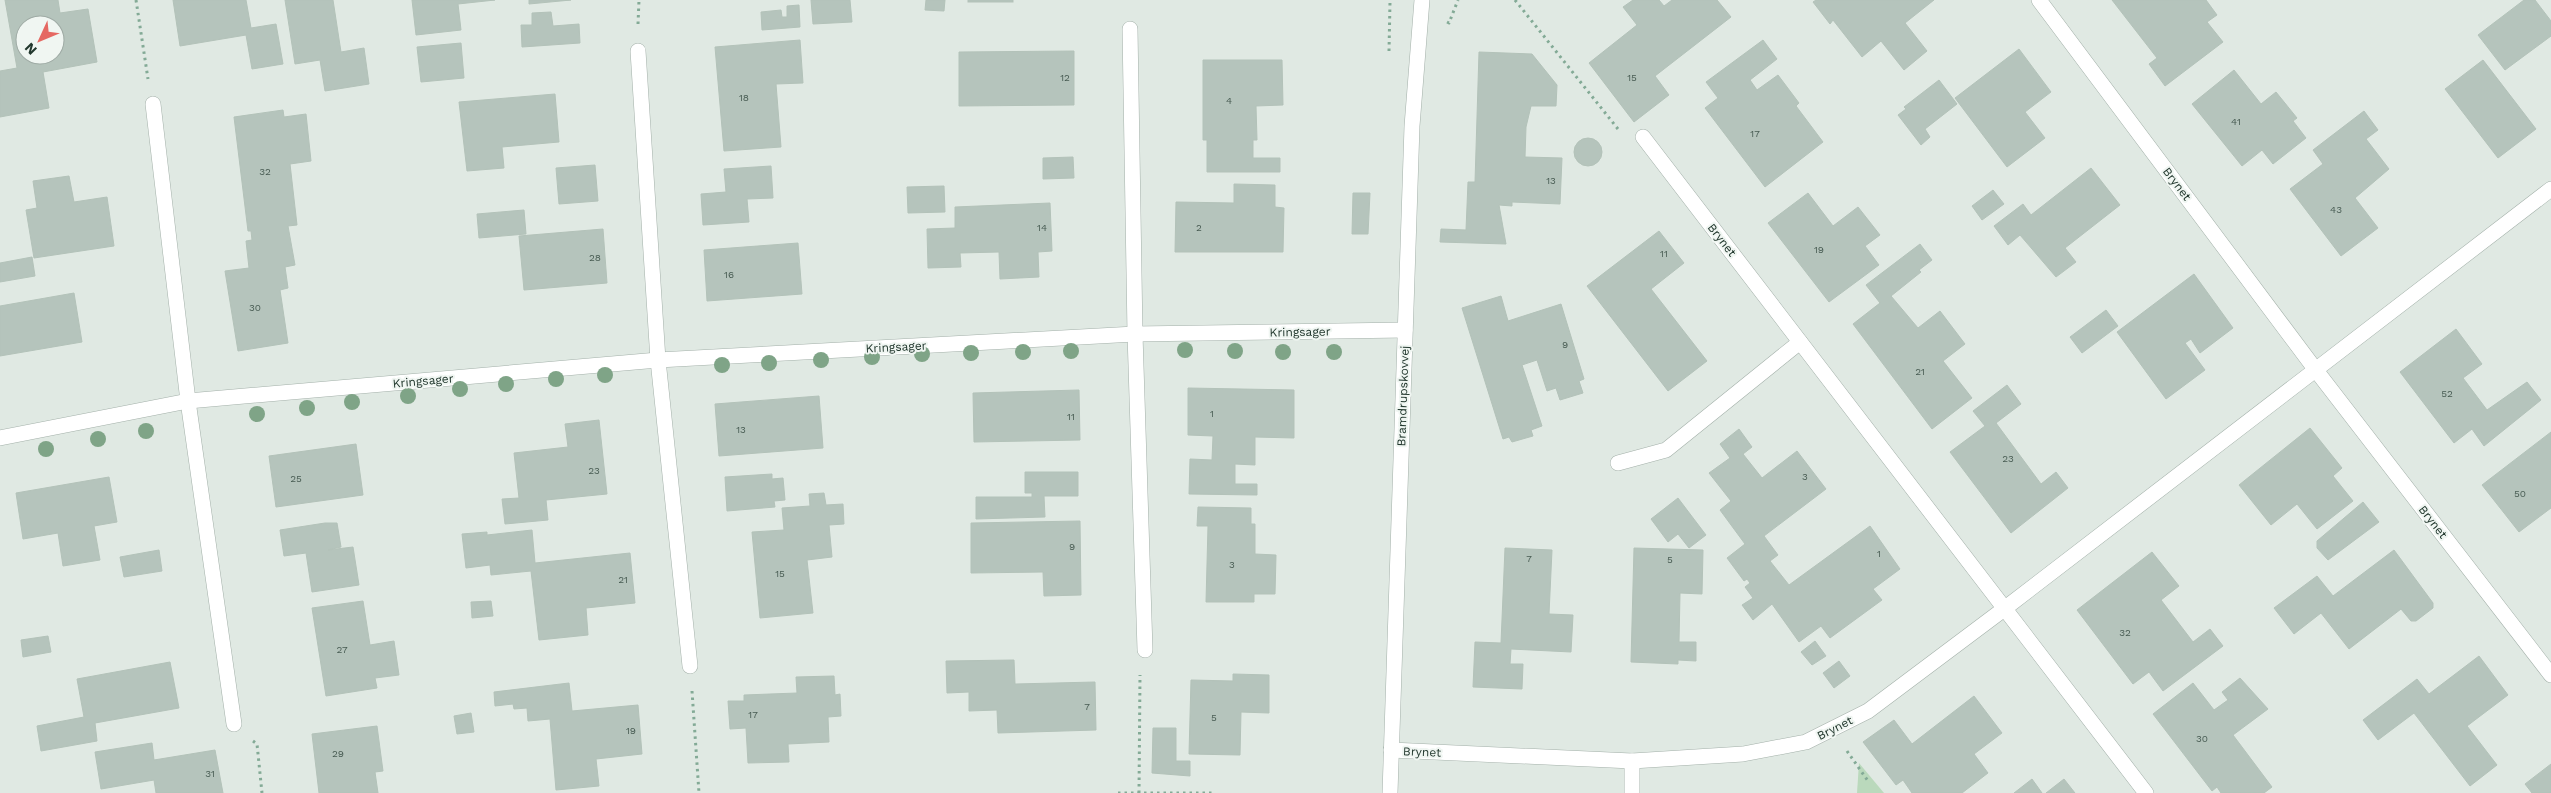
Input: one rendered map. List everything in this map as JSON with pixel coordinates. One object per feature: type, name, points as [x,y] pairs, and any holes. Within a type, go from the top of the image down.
[{"type":"street","name":"Bramdrupskovvej","points":[[1390,793],[1412,126],[1422,0]]},
{"type":"street","name":"Brynet","points":[[2039,0],[2316,369],[2551,675]]},
{"type":"street","points":[[1130,29],[1135,334],[1145,650]]},
{"type":"street","points":[[638,51],[658,360],[690,666]]},
{"type":"street","points":[[152,104],[188,401],[234,724]]},
{"type":"street","name":"Brynet","points":[[1643,137],[2146,793]]},
{"type":"street","name":"Brynet","points":[[1391,750],[1632,761],[1743,754],[1806,742],[1868,711],[2004,609],[2551,189]]},
{"type":"street","name":"Kringsager","points":[[0,438],[188,401],[658,360],[1135,334],[1405,330]]},
{"type":"street","points":[[1618,463],[1666,450],[1800,342]]},
{"type":"street","points":[[1632,761],[1632,793]]},
{"type":"path","points":[[136,0],[152,104]]},
{"type":"path","points":[[1515,0],[1624,137],[1643,137]]},
{"type":"path","points":[[1139,792],[1139,682],[1145,650]]},
{"type":"path","points":[[690,666],[699,793]]},
{"type":"path","points":[[234,724],[257,744],[262,793]]},
{"type":"path","points":[[1832,729],[1868,781]]},
{"type":"path","points":[[1118,793],[1215,793]]},
{"type":"green space","points":[[1859,763],[1884,793],[1857,793]]},
{"type":"building","points":[[5,0],[58,0],[60,13],[88,9],[97,62],[43,72],[49,108],[0,117],[0,71],[17,68],[16,65],[65,65],[65,15],[15,15],[15,57]]},
{"type":"building","points":[[173,0],[246,0],[251,28],[276,24],[283,64],[252,69],[246,35],[180,46]]},
{"type":"building","points":[[285,0],[333,0],[341,52],[364,48],[369,84],[325,91],[320,60],[295,64]]},
{"type":"building","points":[[412,0],[495,0],[458,4],[461,30],[416,35]]},
{"type":"building","points":[[529,0],[571,0],[529,4]]},
{"type":"building","points":[[811,0],[850,0],[852,22],[813,24]]},
{"type":"building","points":[[926,0],[945,0],[944,11],[925,10]]},
{"type":"building","points":[[968,0],[1013,0],[1013,2],[968,2]]},
{"type":"building","points":[[1633,0],[1659,0],[1664,6],[1672,0],[1717,0],[1731,17],[1655,76],[1669,95],[1634,122],[1589,63],[1637,25],[1623,7]]},
{"type":"building","points":[[1816,0],[1934,0],[1905,23],[1927,51],[1904,70],[1881,41],[1862,57],[1833,20],[1830,24],[1813,2]]},
{"type":"building","points":[[2112,0],[2206,0],[2217,15],[2207,22],[2223,42],[2165,86],[2149,64],[2157,58]]},
{"type":"building","points":[[2524,0],[2535,0],[2551,21],[2551,36],[2505,70],[2478,35]]},
{"type":"building","points":[[799,5],[800,27],[762,30],[761,12],[781,10],[782,17],[787,17],[787,6]]},
{"type":"building","points":[[551,12],[553,26],[579,24],[580,43],[522,47],[521,25],[532,25],[532,13]]},
{"type":"building","points":[[800,40],[803,83],[776,84],[781,147],[724,151],[715,47]]},
{"type":"building","points":[[1763,40],[1777,59],[1750,80],[1757,90],[1778,75],[1799,103],[1796,106],[1823,142],[1765,187],[1705,108],[1718,98],[1706,82]]},
{"type":"building","points":[[461,43],[464,78],[421,82],[417,47]]},
{"type":"building","points":[[2019,49],[2051,92],[2025,112],[2045,138],[2007,167],[1955,98]]},
{"type":"building","points":[[1074,51],[1074,105],[959,106],[959,52]]},
{"type":"building","points":[[1479,52],[1532,54],[1557,85],[1556,106],[1531,106],[1526,127],[1525,157],[1562,158],[1560,204],[1512,202],[1512,206],[1499,205],[1506,244],[1440,242],[1441,229],[1466,230],[1468,182],[1475,182]]},
{"type":"building","points":[[1203,60],[1282,60],[1283,105],[1256,106],[1257,140],[1253,140],[1253,158],[1280,158],[1280,172],[1207,172],[1207,140],[1203,140]]},
{"type":"building","points":[[2483,60],[2536,129],[2498,158],[2445,89]]},
{"type":"building","points":[[2234,70],[2261,104],[2276,92],[2297,118],[2293,121],[2306,138],[2273,164],[2262,150],[2242,166],[2192,104]]},
{"type":"building","points":[[1939,80],[1957,104],[1925,129],[1930,137],[1921,145],[1898,115],[1906,109],[1904,107]]},
{"type":"building","points":[[555,94],[559,142],[502,147],[504,168],[467,171],[459,102]]},
{"type":"building","points":[[283,110],[284,117],[306,114],[311,161],[290,164],[297,225],[288,226],[295,265],[285,267],[288,288],[280,290],[288,343],[238,351],[225,271],[249,268],[246,241],[252,240],[251,231],[248,231],[234,117]]},
{"type":"building","points":[[2364,111],[2378,130],[2366,139],[2389,169],[2355,198],[2378,228],[2341,256],[2290,189],[2323,164],[2313,150]]},
{"type":"building","points":[[1588,138],[1598,142],[1602,152],[1598,162],[1588,166],[1578,162],[1574,152],[1578,142]]},
{"type":"building","points":[[1073,157],[1074,178],[1043,179],[1043,158]]},
{"type":"building","points":[[595,165],[598,201],[559,204],[556,168]]},
{"type":"building","points":[[771,166],[773,198],[747,199],[749,222],[703,225],[701,194],[726,192],[724,169]]},
{"type":"building","points":[[2091,168],[2120,205],[2065,248],[2076,262],[2056,277],[2020,235],[2008,245],[1994,226],[2023,204],[2031,215]]},
{"type":"building","points":[[69,176],[74,202],[107,197],[114,246],[34,258],[26,210],[37,208],[33,181]]},
{"type":"building","points":[[1234,184],[1275,185],[1275,207],[1284,208],[1283,252],[1175,252],[1176,202],[1234,203]]},
{"type":"building","points":[[944,186],[945,212],[908,213],[907,187]]},
{"type":"building","points":[[1993,190],[2004,204],[1982,220],[1972,206]]},
{"type":"building","points":[[1353,193],[1370,193],[1368,234],[1352,234]]},
{"type":"building","points":[[1808,193],[1833,226],[1858,207],[1880,235],[1865,246],[1879,265],[1829,302],[1768,223]]},
{"type":"building","points":[[1050,203],[1052,251],[1038,252],[1039,277],[1000,279],[999,252],[960,253],[961,267],[928,268],[927,229],[955,228],[955,207]]},
{"type":"building","points":[[524,210],[526,234],[479,238],[477,214]]},
{"type":"building","points":[[603,229],[607,283],[524,290],[519,236]]},
{"type":"building","points":[[1659,231],[1684,263],[1651,289],[1707,361],[1668,391],[1587,286]]},
{"type":"building","points":[[798,243],[802,294],[707,301],[704,250]]},
{"type":"building","points":[[1920,244],[1932,260],[1919,270],[1921,272],[1891,296],[1918,328],[1940,311],[1965,344],[1943,361],[1972,398],[1932,429],[1853,324],[1880,303],[1866,285]]},
{"type":"building","points":[[32,257],[35,276],[0,282],[0,263]]},
{"type":"building","points":[[2194,274],[2233,328],[2200,353],[2191,339],[2185,343],[2205,370],[2166,399],[2117,332]]},
{"type":"building","points":[[74,293],[82,342],[0,356],[0,306]]},
{"type":"building","points":[[1501,296],[1508,321],[1561,304],[1584,379],[1579,381],[1583,393],[1560,400],[1556,388],[1547,391],[1537,360],[1522,365],[1542,426],[1531,430],[1533,436],[1512,442],[1509,437],[1503,439],[1462,308]]},
{"type":"building","points":[[2106,310],[2118,326],[2082,353],[2070,337]]},
{"type":"building","points":[[2456,329],[2482,364],[2463,378],[2487,410],[2527,382],[2541,400],[2484,446],[2472,429],[2454,443],[2400,372]]},
{"type":"building","points":[[2007,385],[2021,404],[1996,423],[2041,484],[2056,472],[2068,488],[2011,533],[1950,452],[1985,426],[1973,411]]},
{"type":"building","points":[[1188,388],[1294,390],[1294,438],[1255,437],[1255,465],[1235,464],[1235,484],[1257,484],[1257,495],[1189,494],[1190,459],[1212,460],[1213,436],[1188,435]]},
{"type":"building","points":[[1079,390],[1080,440],[974,442],[973,393]]},
{"type":"building","points":[[819,396],[823,448],[719,456],[715,404]]},
{"type":"building","points":[[599,420],[607,494],[546,500],[548,520],[505,524],[502,499],[519,498],[514,453],[568,447],[565,424]]},
{"type":"building","points":[[2310,428],[2342,468],[2333,476],[2353,501],[2317,529],[2297,504],[2271,525],[2239,485]]},
{"type":"building","points":[[1739,429],[1752,447],[1743,454],[1762,478],[1797,451],[1826,489],[1764,536],[1778,555],[1770,561],[1789,585],[1870,526],[1900,569],[1873,589],[1882,600],[1830,638],[1821,626],[1799,642],[1772,604],[1753,620],[1742,605],[1753,598],[1745,587],[1750,583],[1747,579],[1744,581],[1727,558],[1745,544],[1720,510],[1731,501],[1709,473],[1730,458],[1720,444]]},
{"type":"building","points":[[2551,432],[2551,508],[2519,532],[2482,485]]},
{"type":"building","points":[[356,444],[363,495],[276,507],[269,456]]},
{"type":"building","points":[[1025,472],[1078,472],[1078,496],[1044,496],[1045,517],[976,519],[976,497],[1032,497],[1032,493],[1025,493]]},
{"type":"building","points":[[772,474],[772,479],[783,478],[785,500],[774,501],[775,507],[727,511],[725,477]]},
{"type":"building","points":[[109,477],[117,522],[94,526],[100,560],[63,566],[58,533],[23,539],[16,493]]},
{"type":"building","points":[[824,493],[826,505],[843,504],[844,524],[829,525],[832,557],[807,560],[813,613],[760,618],[752,532],[784,530],[782,508],[810,506],[809,494]]},
{"type":"building","points":[[1678,498],[1706,535],[1689,548],[1678,534],[1668,542],[1651,519]]},
{"type":"building","points":[[2363,502],[2379,522],[2328,560],[2317,548],[2317,541]]},
{"type":"building","points":[[1198,507],[1251,508],[1251,524],[1255,524],[1255,554],[1276,555],[1275,594],[1254,594],[1254,602],[1206,602],[1208,526],[1197,526]]},
{"type":"building","points":[[1080,521],[1081,595],[1044,596],[1043,572],[971,573],[971,523]]},
{"type":"building","points":[[337,523],[341,547],[328,550],[353,547],[359,585],[312,592],[306,553],[284,556],[280,530]]},
{"type":"building","points":[[532,530],[535,563],[630,553],[635,603],[586,608],[588,635],[539,640],[531,571],[491,575],[490,565],[466,568],[462,534],[487,532],[487,535]]},
{"type":"building","points":[[1505,548],[1552,550],[1549,614],[1573,615],[1571,652],[1511,649],[1510,664],[1523,664],[1522,689],[1473,687],[1475,642],[1501,643]]},
{"type":"building","points":[[1634,548],[1703,550],[1702,594],[1680,593],[1679,642],[1696,642],[1696,661],[1678,660],[1678,664],[1631,662]]},
{"type":"building","points":[[159,550],[162,571],[124,577],[120,557]]},
{"type":"building","points":[[2394,550],[2433,603],[2433,608],[2416,621],[2411,621],[2401,609],[2349,649],[2321,613],[2294,634],[2274,608],[2317,576],[2333,596]]},
{"type":"building","points":[[2152,552],[2179,586],[2161,600],[2193,642],[2210,629],[2223,646],[2163,691],[2149,672],[2133,684],[2077,610]]},
{"type":"building","points":[[363,601],[370,645],[394,641],[399,675],[375,678],[377,688],[326,696],[312,608]]},
{"type":"building","points":[[491,601],[493,616],[472,618],[471,602]]},
{"type":"building","points":[[48,636],[51,652],[23,657],[21,640]]},
{"type":"building","points":[[1815,641],[1826,656],[1812,665],[1801,652]]},
{"type":"building","points":[[2479,656],[2508,695],[2467,726],[2497,765],[2470,786],[2414,713],[2378,740],[2363,720],[2417,679],[2429,694]]},
{"type":"building","points":[[1014,660],[1015,684],[1095,682],[1096,730],[998,733],[997,710],[969,711],[969,692],[947,693],[946,661]]},
{"type":"building","points":[[1839,661],[1850,676],[1834,688],[1823,673]]},
{"type":"building","points":[[170,662],[179,708],[95,723],[97,741],[41,751],[37,726],[84,717],[77,679]]},
{"type":"building","points":[[1233,674],[1269,675],[1269,713],[1241,712],[1240,755],[1189,754],[1191,680],[1233,681]]},
{"type":"building","points":[[834,676],[835,695],[840,694],[841,716],[828,717],[829,742],[788,744],[789,762],[748,763],[746,728],[730,729],[728,701],[744,701],[744,695],[797,693],[796,677]]},
{"type":"building","points":[[2240,678],[2268,709],[2233,735],[2272,787],[2264,793],[2221,793],[2217,787],[2212,791],[2153,714],[2193,683],[2214,710],[2228,700],[2222,692]]},
{"type":"building","points":[[569,683],[572,711],[638,705],[642,754],[596,759],[599,786],[556,790],[550,719],[528,721],[527,708],[514,709],[513,704],[495,706],[494,692]]},
{"type":"building","points":[[1974,696],[2002,733],[1974,754],[1988,773],[1962,793],[1912,793],[1903,780],[1896,785],[1863,742],[1894,720],[1912,744]]},
{"type":"building","points":[[471,713],[474,732],[457,734],[454,716]]},
{"type":"building","points":[[377,726],[383,771],[375,772],[378,793],[319,793],[312,734]]},
{"type":"building","points":[[1153,728],[1176,728],[1176,761],[1190,761],[1190,776],[1152,773]]},
{"type":"building","points":[[152,743],[154,760],[215,750],[223,793],[156,793],[154,780],[101,789],[95,752]]},
{"type":"building","points":[[2551,764],[2551,793],[2532,793],[2525,784]]},
{"type":"building","points":[[2032,779],[2042,793],[2014,793]]},
{"type":"building","points":[[2064,779],[2075,793],[2046,793]]}]
